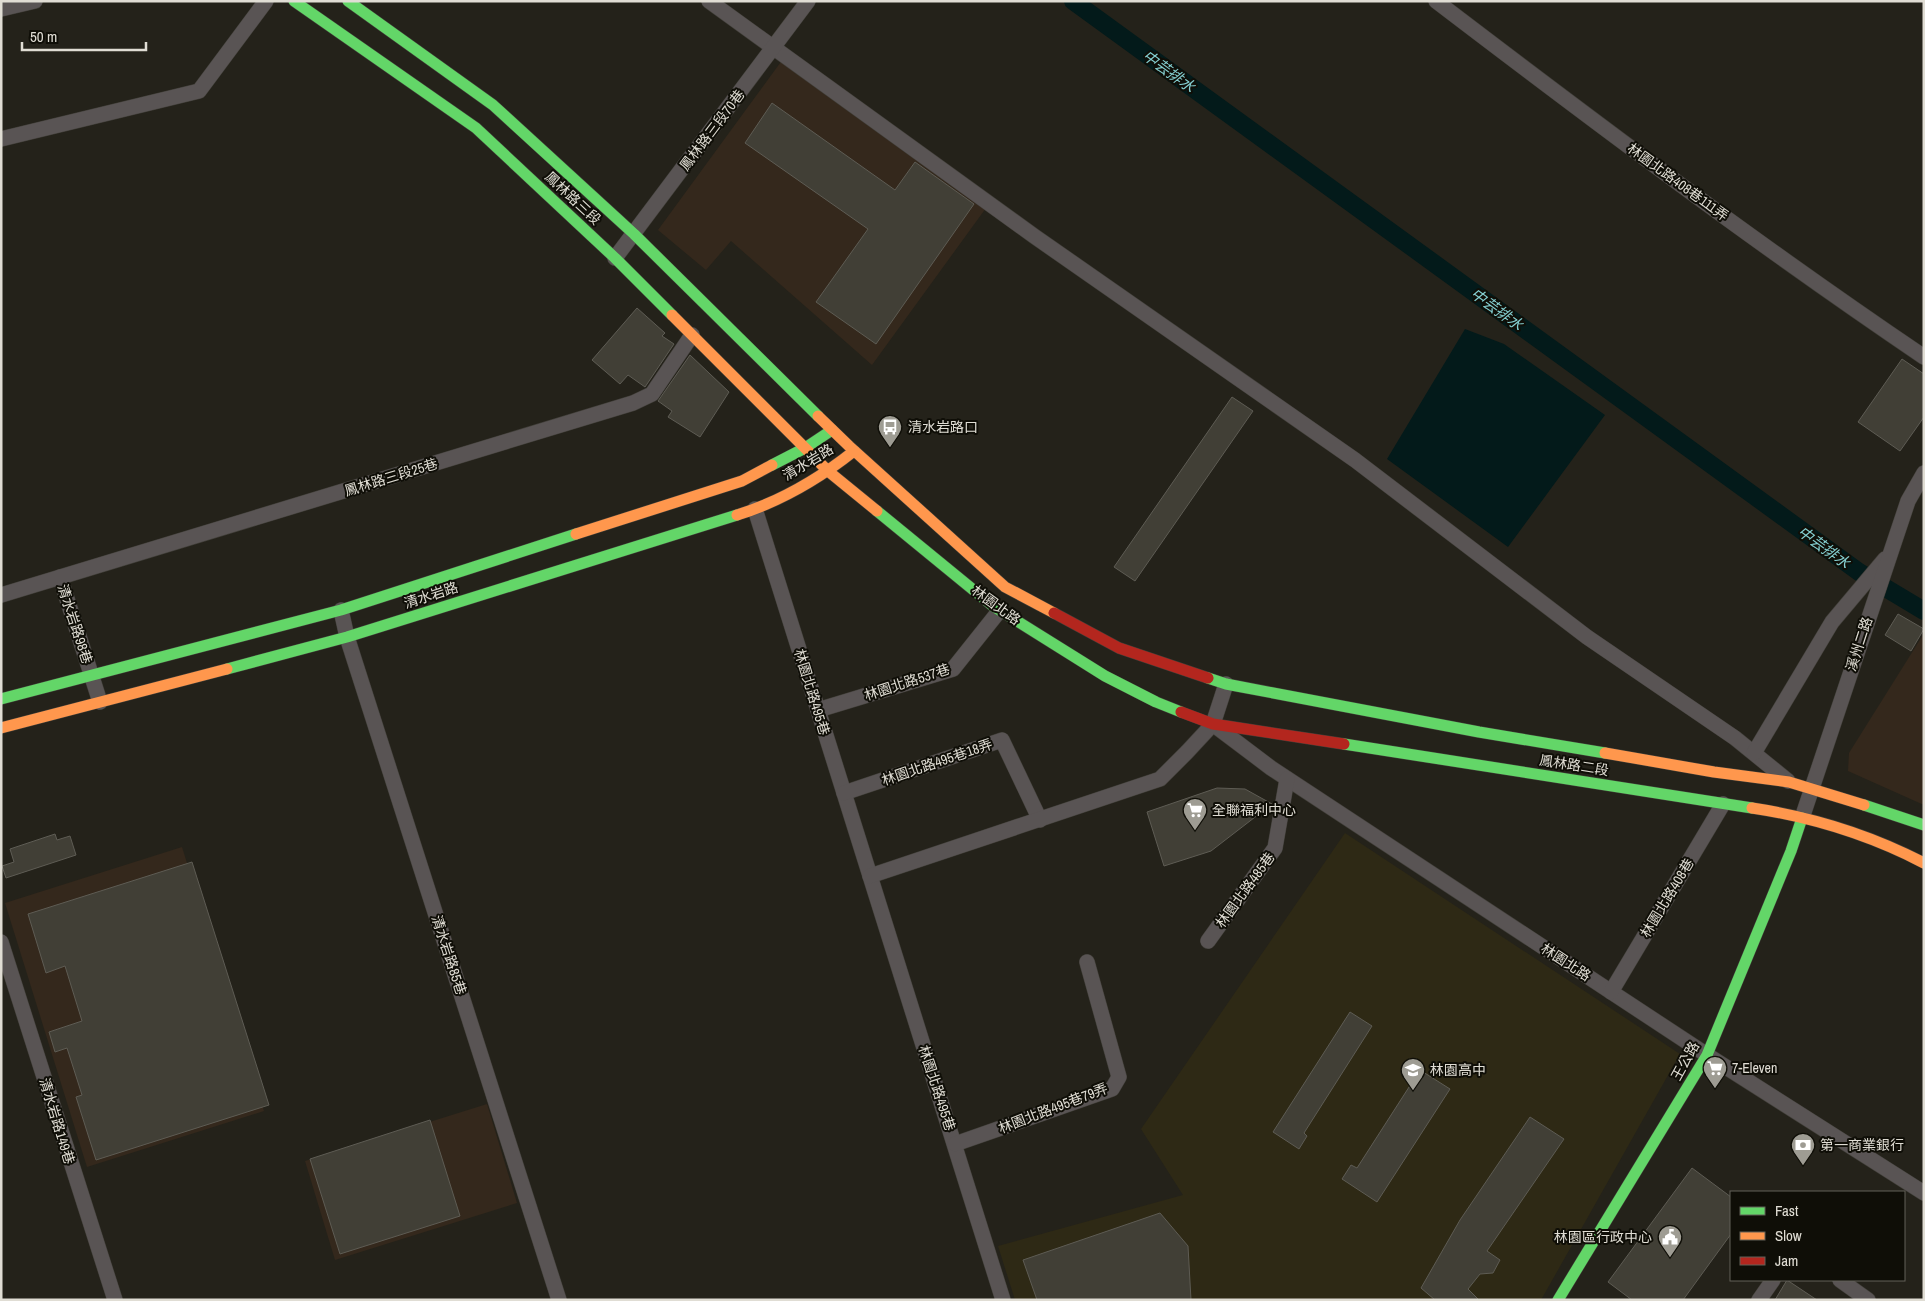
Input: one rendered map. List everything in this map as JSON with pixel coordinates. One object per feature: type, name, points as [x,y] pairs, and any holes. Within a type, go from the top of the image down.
[{"type":"main road","name":"鳳林路三段","points":[[294,1],[476,128],[615,258],[805,448]]},
{"type":"main road","name":"鳳林路三段","points":[[348,1],[493,105],[634,234],[854,451]]},
{"type":"main road","name":"清水岩路","points":[[1,699],[341,610],[742,481],[805,448],[832,430]]},
{"type":"main road","name":"林園北路","points":[[805,448],[828,471],[1000,610],[1105,676],[1156,702],[1213,724]]},
{"type":"main road","name":"清水岩路","points":[[1,728],[347,637],[755,509],[828,471],[854,451]]},
{"type":"main road","name":"林園北路","points":[[854,451],[1005,587],[1119,648],[1226,684]]},
{"type":"main road","name":"鳳林路二段","points":[[1226,684],[1488,734],[1714,772],[1789,782],[1813,788],[1924,825]]},
{"type":"main road","name":"鳳林路二段","points":[[1213,724],[1802,818],[1853,833],[1908,854],[1924,863]]},
{"type":"main road","name":"王公路","points":[[1558,1300],[1707,1055],[1791,851],[1802,818]]},
{"type":"street","points":[[1,9],[35,1]]},
{"type":"street","points":[[1,139],[199,91],[266,1]]},
{"type":"street","points":[[709,1],[1034,236],[1355,460],[1587,637],[1735,738],[1789,782]]},
{"type":"street","name":"鳳林路三段70巷","points":[[615,258],[774,49],[808,1]]},
{"type":"street","name":"林園北路408巷111弄","points":[[1436,1],[1614,136],[1853,309],[1924,357]]},
{"type":"street","name":"鳳林路三段25巷","points":[[60,577],[633,403],[652,394],[692,335]]},
{"type":"street","name":"溪州二路","points":[[1802,818],[1876,594],[1882,568],[1892,550],[1908,501],[1924,474]]},
{"type":"street","name":"林園北路495巷","points":[[755,509],[1003,1300]]},
{"type":"street","points":[[1754,753],[1832,622],[1861,588],[1882,568]]},
{"type":"street","name":"清水岩路98巷","points":[[1,595],[60,577],[100,702]]},
{"type":"street","name":"清水岩路85巷","points":[[341,610],[347,637],[559,1300]]},
{"type":"street","name":"林園北路537巷","points":[[818,710],[953,669],[1000,610]]},
{"type":"street","points":[[870,876],[1160,779],[1213,724],[1226,684]]},
{"type":"street","name":"林園北路","points":[[1213,724],[1287,779],[1707,1055],[1924,1193]]},
{"type":"street","name":"林園北路495巷18弄","points":[[844,793],[1002,740],[1040,820]]},
{"type":"street","name":"林園北路485巷","points":[[1208,941],[1276,848],[1287,779]]},
{"type":"street","name":"林園北路408巷","points":[[1611,992],[1723,804]]},
{"type":"street","name":"清水岩路149巷","points":[[1,942],[115,1300]]},
{"type":"street","name":"林園北路495巷79弄","points":[[955,1144],[1112,1089],[1119,1077],[1088,962]]},
{"type":"street","points":[[1759,1300],[1772,1281]]},
{"type":"street","points":[[1841,1281],[1868,1300]]},
{"type":"shaded area","points":[[783,59],[986,208],[872,365],[731,241],[706,270],[658,230]]},
{"type":"shaded area","points":[[1923,635],[1924,805],[1848,771],[1849,753]]},
{"type":"shaded area","name":"林園高中","points":[[1345,833],[1680,1054],[1541,1300],[1015,1300],[998,1246],[1183,1195],[1141,1129]]},
{"type":"shaded area","points":[[182,847],[264,1111],[87,1167],[5,903]]},
{"type":"shaded area","points":[[487,1104],[517,1203],[335,1260],[305,1161]]},
{"type":"water","points":[[1465,329],[1504,344],[1605,415],[1508,547],[1387,459]]},
{"type":"building","points":[[772,103],[895,190],[915,162],[974,204],[876,344],[816,302],[868,229],[745,143]]},
{"type":"building","points":[[637,308],[665,333],[662,336],[674,344],[645,387],[628,375],[620,384],[592,360]]},
{"type":"building","points":[[690,355],[729,392],[700,437],[668,417],[672,411],[658,401]]},
{"type":"building","points":[[1902,359],[1924,374],[1924,417],[1900,451],[1858,422]]},
{"type":"building","points":[[1232,397],[1253,411],[1135,581],[1114,567]]},
{"type":"building","points":[[1898,614],[1924,629],[1911,651],[1885,635]]},
{"type":"building","name":"全聯福利中心","points":[[1217,788],[1245,789],[1272,804],[1211,851],[1164,866],[1147,812]]},
{"type":"building","points":[[55,834],[57,840],[70,836],[76,855],[6,878],[2,866],[14,862],[10,849]]},
{"type":"building","points":[[192,862],[269,1105],[96,1160],[76,1097],[82,1095],[67,1048],[55,1052],[49,1032],[82,1021],[65,966],[46,973],[28,914]]},
{"type":"building","points":[[1350,1012],[1372,1026],[1304,1133],[1307,1136],[1299,1149],[1273,1132]]},
{"type":"building","points":[[1420,1070],[1450,1089],[1377,1202],[1342,1179],[1351,1165],[1357,1168]]},
{"type":"building","points":[[1530,1117],[1564,1139],[1487,1251],[1500,1260],[1493,1273],[1480,1274],[1468,1289],[1479,1300],[1435,1300],[1421,1288],[1460,1220]]},
{"type":"building","points":[[430,1120],[460,1216],[340,1254],[310,1159]]},
{"type":"building","name":"林園區行政中心","points":[[1692,1168],[1730,1196],[1730,1235],[1683,1300],[1632,1300],[1608,1282]]},
{"type":"building","points":[[1160,1213],[1188,1246],[1191,1300],[1037,1300],[1023,1260]]},
{"type":"building","points":[[1786,1281],[1788,1281],[1817,1300],[1775,1300]]},
{"type":"waterway","name":"中芸排水","points":[[1073,1],[1859,572],[1924,611]]},
{"type":"traffic: fast","points":[[294,1],[476,128],[615,258],[672,315]]},
{"type":"traffic: fast","points":[[348,1],[493,105],[634,234],[818,416]]},
{"type":"traffic: fast","points":[[772,465],[805,448],[832,430]]},
{"type":"traffic: fast","points":[[877,511],[993,606],[1105,676],[1156,702],[1181,712]]},
{"type":"traffic: fast","points":[[227,669],[347,637],[737,515]]},
{"type":"traffic: fast","points":[[1,699],[341,610],[576,534]]},
{"type":"traffic: fast","points":[[1208,678],[1226,684],[1479,732],[1605,753]]},
{"type":"traffic: fast","points":[[1344,744],[1752,808]]},
{"type":"traffic: fast","points":[[1864,805],[1924,825]]},
{"type":"traffic: fast","points":[[1558,1300],[1707,1055],[1791,851],[1802,818]]},
{"type":"traffic: slow","points":[[672,315],[828,471],[877,511]]},
{"type":"traffic: slow","points":[[818,416],[1005,587],[1054,613]]},
{"type":"traffic: slow","points":[[737,515],[753,510],[799,488],[827,471],[854,451]]},
{"type":"traffic: slow","points":[[576,534],[742,481],[772,465]]},
{"type":"traffic: slow","points":[[1,728],[227,669]]},
{"type":"traffic: slow","points":[[1605,753],[1714,772],[1789,782],[1864,805]]},
{"type":"traffic: slow","points":[[1752,808],[1797,816],[1840,828],[1883,844],[1924,863]]},
{"type":"traffic: jam","points":[[1054,613],[1119,648],[1208,678]]},
{"type":"traffic: jam","points":[[1181,712],[1213,724],[1344,744]]},
{"type":"place","name":"清水岩路口","points":[[890,448]]},
{"type":"place","name":"全聯福利中心","points":[[1195,831]]},
{"type":"place","name":"7-Eleven","points":[[1715,1089]]},
{"type":"place","name":"林園高中","points":[[1413,1091]]},
{"type":"place","name":"第一商業銀行","points":[[1803,1166]]},
{"type":"place","name":"林園區行政中心","points":[[1670,1258]]}]
